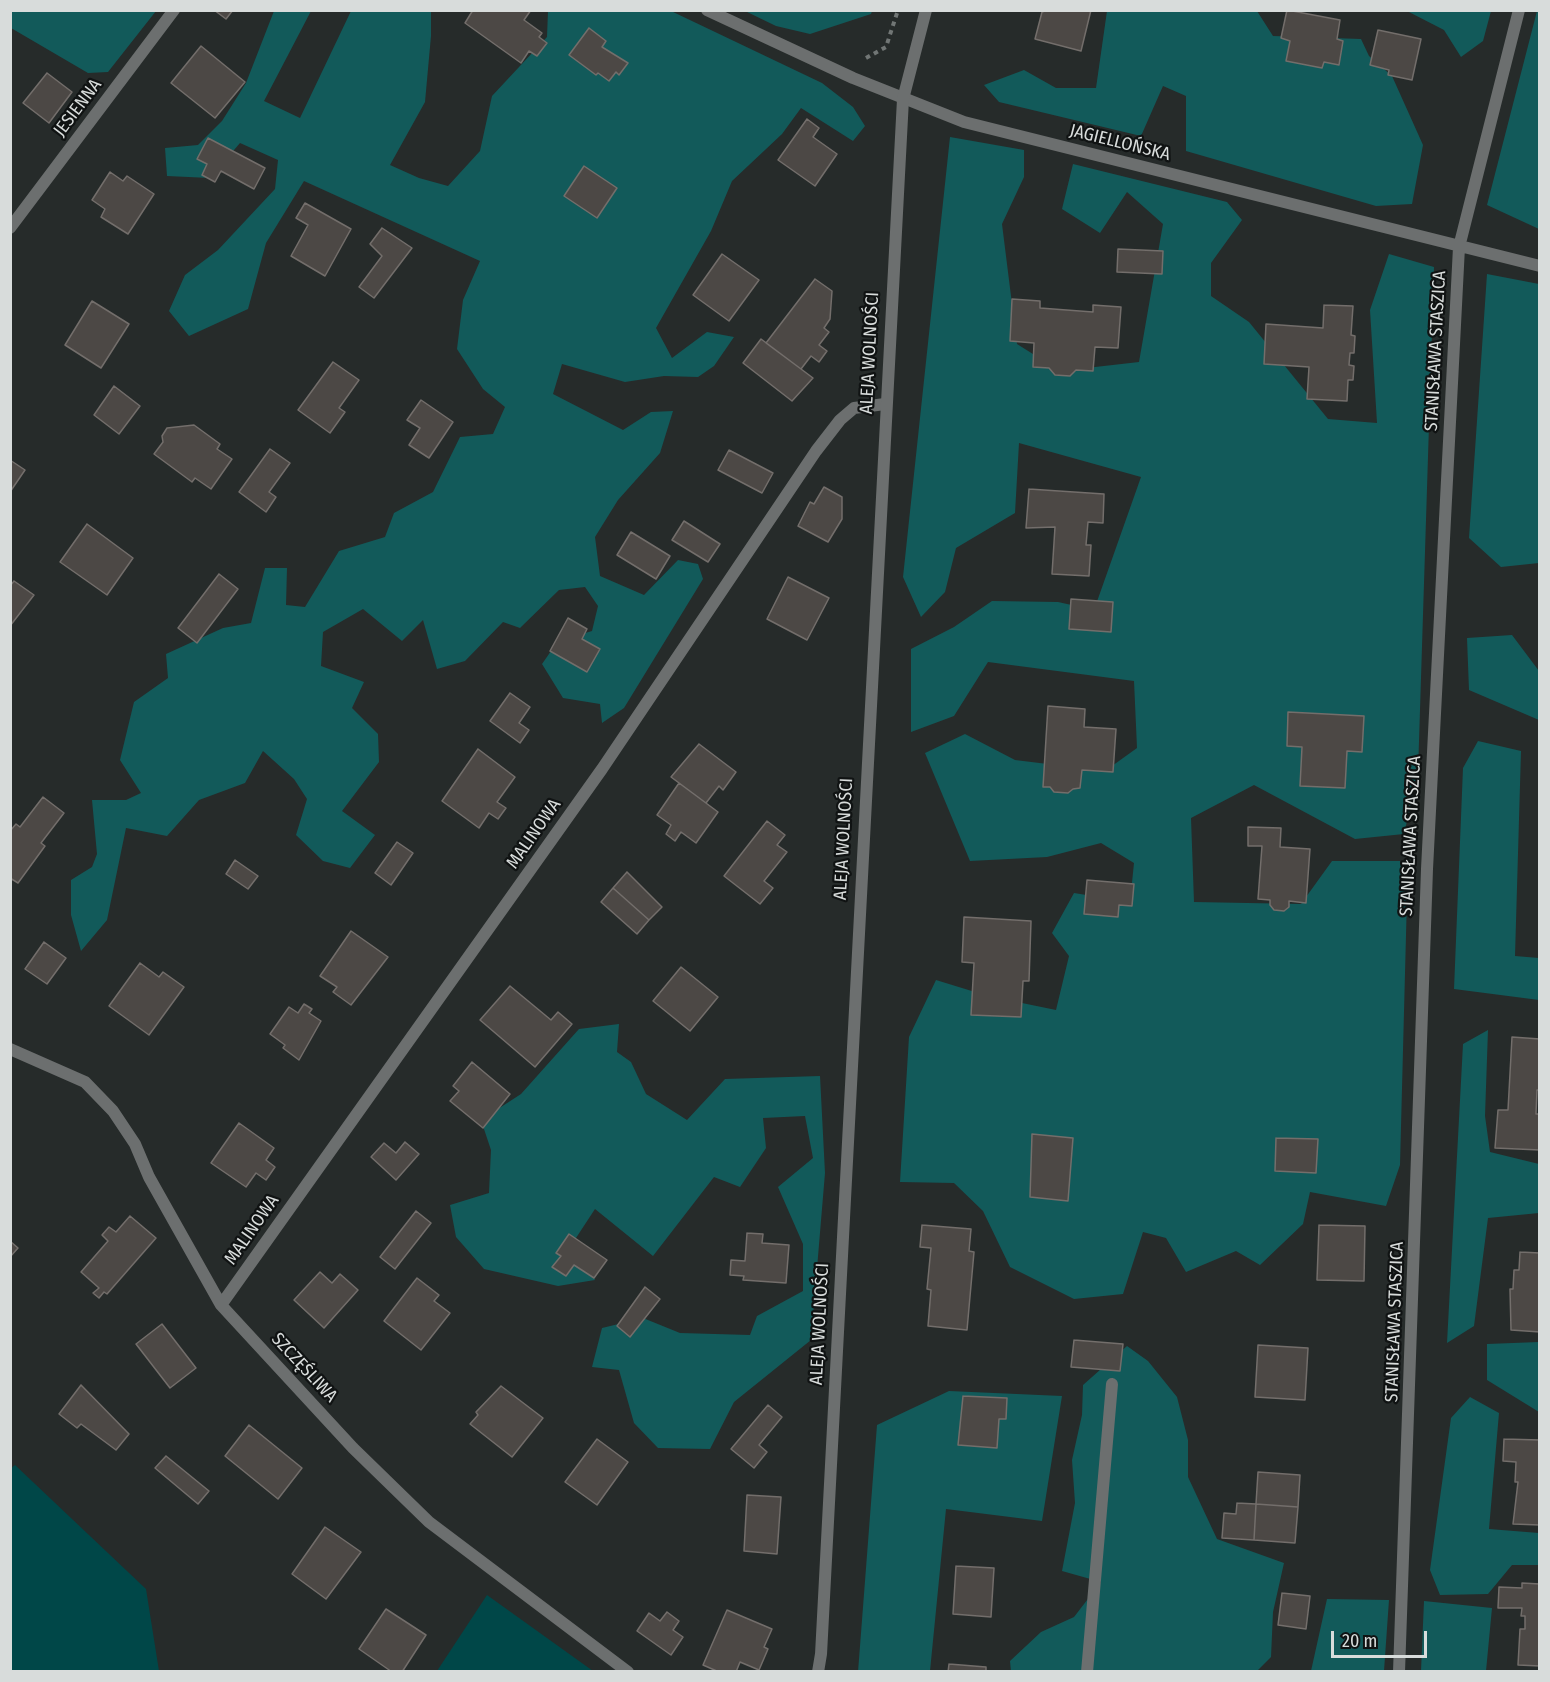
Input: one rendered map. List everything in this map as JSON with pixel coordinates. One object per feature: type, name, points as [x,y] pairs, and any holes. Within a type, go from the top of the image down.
[{"type":"street","name":"JESIENNA","points":[[10,228],[174,10]]},
{"type":"street","name":"JAGIELLOŃSKA","points":[[707,10],[853,78],[964,122],[1539,266]]},
{"type":"street","name":"ALEJA WOLNOŚCI","points":[[818,1671],[821,1654],[885,404],[903,99],[926,10]]},
{"type":"street","name":"STANISŁAWA STASZICA","points":[[1399,1671],[1427,869],[1460,247],[1519,10]]},
{"type":"street","name":"MALINOWA","points":[[221,1305],[602,769],[816,451],[840,420],[854,408],[885,404]]},
{"type":"street","name":"SZCZĘŚLIWA","points":[[10,1049],[85,1082],[112,1112],[135,1144],[149,1177],[221,1305],[353,1448],[429,1522],[627,1671]]},
{"type":"street","points":[[1088,1671],[1112,1384]]},
{"type":"path","points":[[853,78],[859,62],[886,47],[898,10]]},
{"type":"shaded area","points":[[1491,10],[1483,41],[1461,57],[1444,30],[1407,11]]},
{"type":"shaded area","points":[[10,11],[156,11],[108,72],[88,73],[11,28]]},
{"type":"shaded area","points":[[274,11],[311,11],[264,101],[300,118],[351,11],[431,11],[425,102],[390,165],[419,178],[448,186],[480,151],[492,96],[547,37],[548,11],[671,11],[822,83],[853,107],[865,126],[853,141],[801,108],[782,134],[732,181],[711,231],[656,328],[672,358],[707,332],[734,337],[714,366],[698,377],[664,376],[625,382],[562,364],[553,394],[623,430],[651,412],[673,411],[660,453],[618,500],[595,537],[600,576],[644,595],[678,560],[698,564],[703,579],[624,708],[602,723],[600,704],[563,698],[542,664],[558,641],[592,631],[598,606],[585,587],[559,590],[520,628],[503,622],[465,661],[437,669],[423,620],[402,641],[363,609],[323,632],[321,666],[364,682],[352,708],[378,734],[379,762],[342,811],[375,835],[350,868],[323,861],[296,835],[307,799],[294,779],[263,751],[245,783],[199,800],[167,836],[126,828],[107,920],[81,951],[71,915],[71,880],[92,867],[97,854],[92,800],[126,800],[141,793],[120,760],[134,702],[168,678],[166,654],[223,628],[251,623],[265,568],[287,568],[286,605],[305,607],[339,551],[385,537],[394,513],[433,492],[460,437],[493,434],[505,407],[483,389],[457,349],[463,300],[480,261],[304,181],[266,243],[248,309],[189,336],[169,311],[185,275],[218,250],[275,189],[278,160],[240,143],[210,178],[167,176],[165,148],[198,145],[222,121],[246,83]]},
{"type":"shaded area","points":[[745,11],[872,11],[871,14],[810,34],[776,26]]},
{"type":"shaded area","points":[[1107,11],[1257,11],[1273,36],[1361,39],[1369,56],[1392,76],[1423,145],[1412,204],[1376,206],[1186,151],[1186,96],[1163,86],[1141,136],[999,102],[984,85],[1024,70],[1056,88],[1096,88]]},
{"type":"shaded area","points":[[1537,11],[1540,11],[1539,229],[1487,205]]},
{"type":"shaded area","points":[[950,137],[1024,150],[1024,177],[1002,224],[1017,344],[1060,371],[1139,362],[1163,224],[1127,192],[1100,233],[1062,209],[1073,164],[1227,202],[1242,220],[1211,263],[1211,296],[1249,322],[1328,419],[1377,423],[1370,310],[1389,254],[1434,267],[1418,773],[1404,834],[1355,839],[1254,785],[1191,818],[1194,902],[1301,904],[1332,861],[1400,861],[1407,897],[1400,1165],[1386,1206],[1310,1192],[1303,1224],[1260,1265],[1236,1251],[1186,1272],[1166,1238],[1143,1232],[1123,1294],[1074,1299],[1010,1267],[983,1211],[954,1183],[900,1182],[909,1037],[936,980],[988,996],[1056,1010],[1069,956],[1052,933],[1074,893],[1130,902],[1134,863],[1101,843],[1047,857],[970,861],[925,753],[965,734],[1015,760],[1105,771],[1137,748],[1134,681],[988,662],[954,716],[911,732],[911,649],[954,627],[992,601],[1058,602],[1094,610],[1141,477],[1019,443],[1015,513],[956,548],[945,592],[921,617],[903,577]]},
{"type":"shaded area","points":[[1487,274],[1539,284],[1539,563],[1501,567],[1469,538]]},
{"type":"shaded area","points":[[1512,635],[1539,671],[1539,720],[1469,690],[1467,638]]},
{"type":"shaded area","points":[[1478,741],[1521,751],[1515,956],[1539,958],[1539,1000],[1454,989],[1463,768]]},
{"type":"shaded area","points":[[619,1024],[617,1052],[631,1062],[646,1094],[687,1120],[725,1079],[820,1076],[825,1173],[811,1340],[734,1402],[710,1449],[658,1448],[634,1423],[619,1370],[592,1367],[602,1328],[643,1318],[680,1333],[750,1335],[757,1316],[803,1291],[803,1244],[778,1187],[813,1158],[805,1116],[763,1118],[766,1148],[740,1187],[714,1177],[653,1256],[595,1209],[574,1241],[595,1280],[558,1286],[484,1269],[456,1237],[450,1205],[489,1193],[491,1150],[481,1120],[521,1094],[579,1029]]},
{"type":"shaded area","points":[[1488,1030],[1485,1116],[1490,1152],[1539,1164],[1539,1213],[1488,1218],[1474,1326],[1447,1343],[1463,1044]]},
{"type":"shaded area","points":[[1540,1342],[1539,1412],[1487,1380],[1487,1344]]},
{"type":"shaded area","points":[[1127,1346],[1148,1361],[1177,1397],[1188,1440],[1188,1477],[1217,1539],[1284,1563],[1273,1612],[1271,1657],[1256,1672],[1011,1672],[1010,1661],[1041,1632],[1074,1617],[1101,1582],[1062,1571],[1075,1503],[1072,1460],[1082,1415],[1083,1385]]},
{"type":"shaded area","points":[[949,1391],[1062,1396],[1042,1521],[946,1509],[930,1671],[858,1672],[877,1425]]},
{"type":"shaded area","points":[[1470,1397],[1499,1413],[1489,1529],[1539,1533],[1539,1565],[1512,1565],[1488,1594],[1440,1595],[1430,1570],[1451,1418]]},
{"type":"shaded area","points":[[15,1465],[146,1589],[159,1671],[11,1671],[10,1469]]},
{"type":"shaded area","points":[[487,1595],[593,1671],[437,1671]]},
{"type":"shaded area","points":[[1327,1599],[1389,1600],[1384,1671],[1311,1671]]},
{"type":"shaded area","points":[[1424,1601],[1492,1608],[1486,1671],[1421,1671]]},
{"type":"building","points":[[214,10],[233,10],[226,19]]},
{"type":"building","points":[[473,10],[531,10],[524,20],[542,33],[539,37],[547,43],[537,56],[529,51],[521,63],[465,23]]},
{"type":"building","points":[[1091,10],[1081,51],[1035,39],[1042,12]]},
{"type":"building","points":[[1287,10],[1340,20],[1337,39],[1343,41],[1339,65],[1324,62],[1322,68],[1286,61],[1290,41],[1281,38]]},
{"type":"building","points":[[589,28],[606,41],[602,47],[628,63],[619,75],[616,72],[609,81],[598,73],[596,75],[569,55]]},
{"type":"building","points":[[1378,30],[1421,39],[1412,80],[1388,75],[1389,70],[1370,65]]},
{"type":"building","points":[[201,46],[245,82],[215,118],[171,83]]},
{"type":"building","points":[[47,73],[72,92],[49,123],[23,103]]},
{"type":"building","points":[[807,119],[819,128],[813,137],[837,154],[815,186],[778,160]]},
{"type":"building","points":[[208,138],[265,168],[254,189],[221,171],[215,182],[202,175],[207,164],[197,159]]},
{"type":"building","points":[[584,166],[617,188],[597,218],[564,196]]},
{"type":"building","points":[[110,172],[123,181],[127,176],[154,194],[128,234],[101,217],[105,209],[92,200]]},
{"type":"building","points":[[305,203],[351,229],[325,276],[291,256],[308,225],[296,218]]},
{"type":"building","points":[[382,228],[412,248],[374,298],[359,287],[382,256],[370,244]]},
{"type":"building","points":[[1118,249],[1163,251],[1162,274],[1117,272]]},
{"type":"building","points":[[722,254],[759,280],[729,321],[693,295]]},
{"type":"building","points":[[815,279],[832,291],[830,319],[824,328],[829,332],[819,345],[827,351],[819,362],[811,356],[801,369],[766,343]]},
{"type":"building","points":[[1012,299],[1040,301],[1040,308],[1093,312],[1093,305],[1121,307],[1118,348],[1095,347],[1093,371],[1076,370],[1070,376],[1055,375],[1049,368],[1033,367],[1034,343],[1010,341]]},
{"type":"building","points":[[92,301],[129,324],[101,368],[65,345]]},
{"type":"building","points":[[1324,305],[1353,306],[1351,335],[1355,336],[1354,353],[1350,353],[1349,365],[1354,366],[1353,380],[1348,380],[1347,401],[1307,399],[1309,367],[1264,364],[1266,324],[1323,328]]},
{"type":"building","points":[[761,339],[813,378],[792,401],[743,363]]},
{"type":"building","points":[[333,362],[359,380],[339,408],[345,412],[330,433],[298,410]]},
{"type":"building","points":[[114,386],[140,406],[119,434],[94,415]]},
{"type":"building","points":[[421,400],[453,422],[429,458],[409,445],[420,428],[407,420]]},
{"type":"building","points":[[194,425],[220,444],[217,449],[232,459],[211,489],[195,478],[192,482],[154,454],[163,442],[162,436],[167,428]]},
{"type":"building","points":[[270,449],[290,463],[269,492],[276,497],[266,512],[239,492]]},
{"type":"building","points":[[729,450],[773,473],[762,493],[718,470]]},
{"type":"building","points":[[10,460],[25,470],[10,492]]},
{"type":"building","points":[[824,487],[842,497],[842,519],[828,542],[798,526],[810,502],[814,504]]},
{"type":"building","points":[[1029,489],[1104,494],[1103,523],[1088,522],[1086,545],[1091,545],[1089,576],[1052,574],[1055,527],[1026,528]]},
{"type":"building","points":[[684,521],[720,544],[708,562],[672,540]]},
{"type":"building","points":[[87,524],[133,558],[107,595],[60,562]]},
{"type":"building","points":[[631,532],[670,556],[656,579],[617,555]]},
{"type":"building","points":[[219,574],[238,589],[197,643],[178,628]]},
{"type":"building","points":[[788,577],[829,598],[807,640],[767,619]]},
{"type":"building","points":[[14,581],[34,595],[10,626],[10,586]]},
{"type":"building","points":[[1071,599],[1113,602],[1111,632],[1069,629]]},
{"type":"building","points":[[568,618],[587,629],[582,639],[600,649],[587,672],[550,651]]},
{"type":"building","points":[[510,693],[530,707],[519,723],[529,730],[520,743],[490,721]]},
{"type":"building","points":[[1048,706],[1085,709],[1084,727],[1116,729],[1113,772],[1082,770],[1080,788],[1068,793],[1054,792],[1050,787],[1043,787]]},
{"type":"building","points":[[1288,712],[1364,716],[1362,752],[1347,751],[1345,788],[1300,786],[1302,747],[1287,746]]},
{"type":"building","points":[[699,744],[736,772],[723,790],[719,786],[706,803],[671,777]]},
{"type":"building","points":[[478,749],[515,777],[497,802],[506,808],[498,819],[489,813],[479,828],[442,801]]},
{"type":"building","points":[[679,783],[718,812],[696,843],[681,832],[675,841],[666,834],[671,825],[657,815]]},
{"type":"building","points":[[43,797],[64,813],[41,843],[45,846],[18,883],[10,878],[10,831],[16,824],[20,827]]},
{"type":"building","points":[[767,821],[785,835],[777,845],[787,852],[764,881],[773,888],[760,904],[724,876]]},
{"type":"building","points":[[1248,827],[1281,828],[1280,847],[1310,849],[1306,903],[1289,901],[1289,907],[1284,911],[1274,910],[1270,905],[1270,900],[1258,899],[1262,846],[1248,846]]},
{"type":"building","points":[[397,842],[413,853],[391,885],[375,873]]},
{"type":"building","points":[[235,860],[258,876],[248,889],[226,874]]},
{"type":"building","points":[[627,872],[662,907],[649,920],[613,888]]},
{"type":"building","points":[[1087,880],[1134,884],[1132,906],[1119,905],[1118,917],[1084,914]]},
{"type":"building","points":[[613,888],[649,920],[637,934],[601,902]]},
{"type":"building","points":[[964,917],[1031,921],[1029,981],[1023,981],[1021,1017],[971,1015],[974,963],[962,962]]},
{"type":"building","points":[[351,931],[388,957],[351,1005],[333,992],[337,987],[320,976]]},
{"type":"building","points":[[44,942],[66,958],[47,984],[25,969]]},
{"type":"building","points":[[140,963],[159,977],[163,972],[184,987],[149,1035],[109,1006]]},
{"type":"building","points":[[681,967],[718,997],[690,1031],[653,1001]]},
{"type":"building","points":[[510,986],[551,1020],[558,1012],[572,1024],[535,1067],[480,1020]]},
{"type":"building","points":[[304,1004],[312,1009],[309,1013],[321,1021],[299,1060],[283,1048],[285,1045],[270,1034],[289,1007],[298,1013]]},
{"type":"building","points":[[1512,1037],[1540,1039],[1540,1090],[1537,1090],[1536,1114],[1540,1114],[1540,1150],[1495,1148],[1498,1110],[1508,1110]]},
{"type":"building","points":[[472,1062],[510,1094],[483,1128],[450,1101],[459,1091],[453,1086]]},
{"type":"building","points":[[239,1123],[274,1148],[266,1160],[275,1167],[266,1180],[256,1173],[246,1187],[211,1163]]},
{"type":"building","points":[[1032,1134],[1073,1138],[1068,1201],[1030,1197]]},
{"type":"building","points":[[1276,1138],[1318,1139],[1316,1173],[1275,1171]]},
{"type":"building","points":[[405,1142],[419,1154],[396,1180],[371,1157],[384,1143],[396,1153]]},
{"type":"building","points":[[416,1211],[431,1223],[395,1269],[380,1257]]},
{"type":"building","points":[[130,1216],[156,1238],[107,1294],[104,1292],[99,1298],[93,1293],[99,1288],[81,1272],[108,1241],[102,1235],[109,1227],[116,1232]]},
{"type":"building","points":[[922,1225],[971,1229],[969,1251],[974,1252],[967,1330],[928,1326],[931,1290],[927,1289],[931,1248],[920,1247]]},
{"type":"building","points":[[1319,1225],[1365,1226],[1364,1281],[1317,1280]]},
{"type":"building","points":[[747,1233],[763,1234],[762,1243],[789,1245],[786,1283],[743,1280],[744,1276],[730,1275],[731,1260],[745,1261]]},
{"type":"building","points":[[569,1234],[607,1260],[594,1278],[574,1265],[566,1276],[552,1267],[561,1256],[556,1253]]},
{"type":"building","points":[[10,1241],[18,1248],[10,1257]]},
{"type":"building","points":[[1520,1252],[1540,1253],[1540,1332],[1511,1330],[1510,1289],[1513,1289],[1514,1270],[1519,1270]]},
{"type":"building","points":[[320,1272],[332,1283],[340,1274],[358,1290],[324,1328],[294,1300]]},
{"type":"building","points":[[417,1278],[439,1295],[434,1301],[450,1313],[421,1350],[384,1321]]},
{"type":"building","points":[[645,1287],[660,1299],[630,1337],[617,1326]]},
{"type":"building","points":[[162,1324],[196,1368],[170,1388],[136,1344]]},
{"type":"building","points":[[1074,1340],[1123,1344],[1120,1371],[1071,1367]]},
{"type":"building","points":[[1258,1345],[1308,1348],[1305,1400],[1255,1397]]},
{"type":"building","points":[[81,1385],[129,1434],[116,1450],[81,1424],[77,1428],[59,1414]]},
{"type":"building","points":[[501,1386],[543,1418],[512,1457],[470,1424],[478,1415],[476,1412]]},
{"type":"building","points":[[963,1396],[1007,1398],[1006,1419],[999,1419],[997,1448],[958,1445]]},
{"type":"building","points":[[768,1405],[782,1417],[759,1445],[767,1452],[754,1468],[731,1449]]},
{"type":"building","points":[[249,1425],[302,1468],[278,1499],[225,1456]]},
{"type":"building","points":[[597,1439],[628,1462],[597,1505],[565,1482]]},
{"type":"building","points":[[1504,1439],[1540,1440],[1540,1525],[1513,1524],[1518,1482],[1515,1482],[1516,1462],[1503,1461]]},
{"type":"building","points":[[166,1456],[209,1491],[198,1504],[155,1468]]},
{"type":"building","points":[[1258,1472],[1300,1475],[1298,1507],[1256,1504]]},
{"type":"building","points":[[747,1495],[781,1497],[777,1554],[744,1551]]},
{"type":"building","points":[[1237,1503],[1256,1504],[1254,1540],[1222,1538],[1224,1513],[1236,1514]]},
{"type":"building","points":[[1256,1504],[1298,1507],[1295,1543],[1254,1540]]},
{"type":"building","points":[[325,1527],[361,1552],[326,1599],[292,1574]]},
{"type":"building","points":[[956,1566],[994,1568],[991,1617],[953,1614]]},
{"type":"building","points":[[1522,1583],[1540,1584],[1540,1666],[1518,1665],[1520,1629],[1525,1629],[1525,1616],[1521,1616],[1522,1608],[1498,1608],[1499,1587],[1522,1588]]},
{"type":"building","points":[[1282,1593],[1310,1596],[1306,1629],[1278,1625]]},
{"type":"building","points":[[386,1609],[426,1635],[402,1672],[392,1672],[359,1649]]},
{"type":"building","points":[[727,1610],[772,1629],[764,1647],[768,1649],[759,1670],[740,1662],[736,1672],[719,1672],[703,1665]]},
{"type":"building","points":[[667,1612],[679,1621],[673,1630],[683,1637],[671,1655],[637,1631],[649,1613],[660,1621]]},
{"type":"building","points":[[949,1664],[986,1667],[986,1672],[948,1672]]}]
